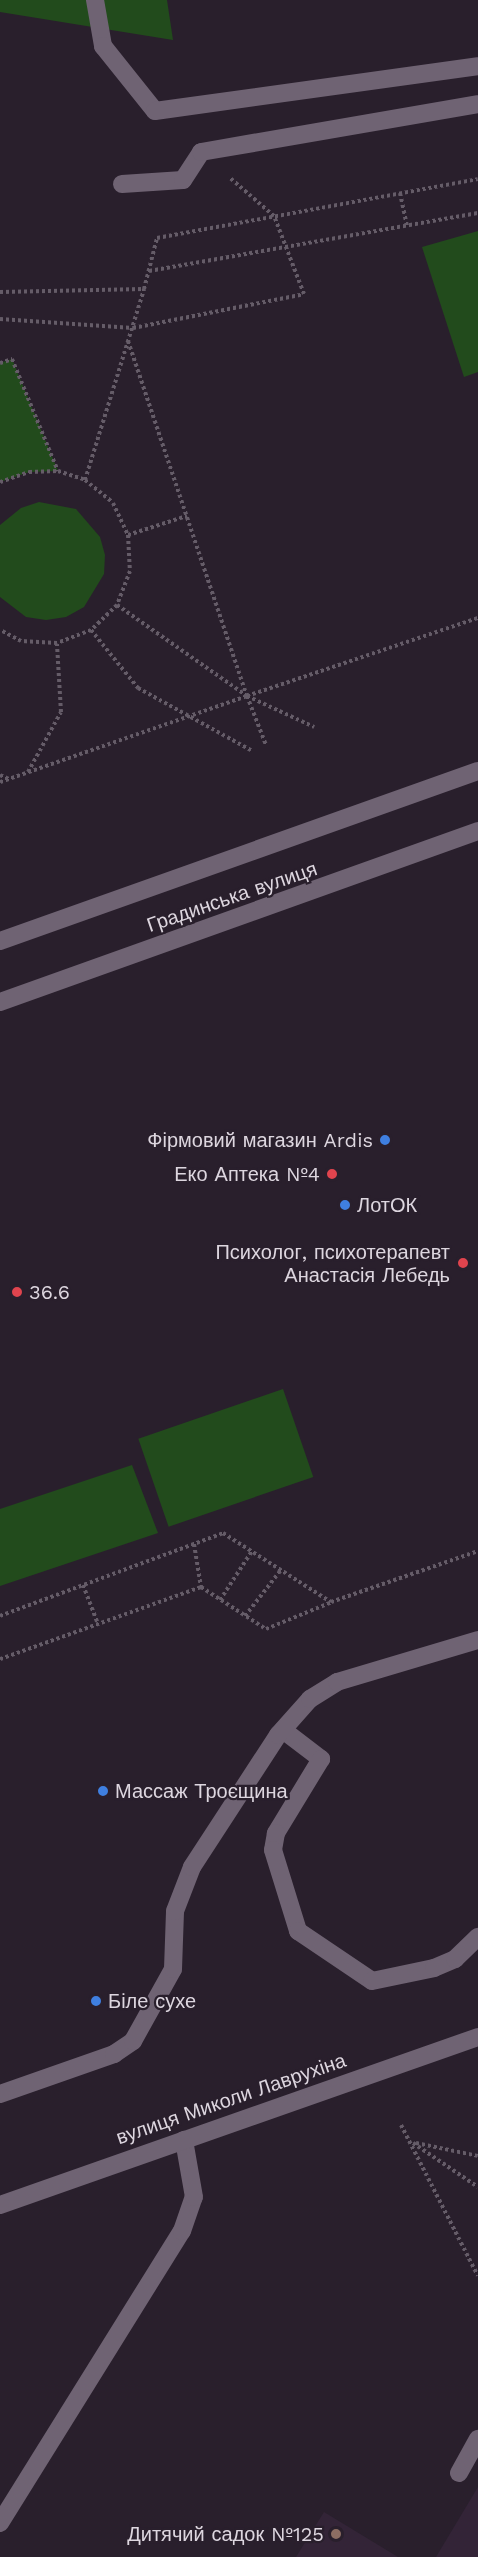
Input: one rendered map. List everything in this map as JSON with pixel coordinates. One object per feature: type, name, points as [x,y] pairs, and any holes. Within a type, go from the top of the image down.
[{"type":"street","points":[[95,0],[102,46],[155,111],[478,66]]},
{"type":"street","points":[[122,184],[183,180],[201,152],[478,104]]},
{"type":"street","name":"Градинська вулиця","points":[[0,941],[478,771]]},
{"type":"street","name":"Градинська вулиця","points":[[0,1002],[478,831]]},
{"type":"street","points":[[0,2094],[114,2054],[133,2041],[166,1988],[175,1951],[175,1911],[192,1867],[283,1730],[310,1699],[338,1682],[478,1640]]},
{"type":"street","points":[[283,1730],[321,1759],[276,1833],[273,1850],[298,1931],[372,1981],[434,1968],[455,1959],[478,1937]]},
{"type":"street","name":"вулиця Миколи Лаврухіна","points":[[0,2205],[478,2037]]},
{"type":"street","points":[[0,2523],[182,2231],[194,2197],[184,2140]]},
{"type":"street","points":[[459,2473],[478,2439]]},
{"type":"path","points":[[0,320],[133,328],[304,294],[289,246],[274,216],[201,152]]},
{"type":"path","points":[[86,480],[133,328],[157,238],[478,179]]},
{"type":"path","points":[[400,193],[407,227]]},
{"type":"path","points":[[149,271],[478,213]]},
{"type":"path","points":[[0,292],[144,289]]},
{"type":"path","points":[[128,341],[247,696],[266,745]]},
{"type":"path","points":[[0,363],[12,359],[58,471]]},
{"type":"path","points":[[0,482],[29,471],[58,471],[86,480],[113,503],[128,536],[130,571],[117,605],[91,630],[57,643],[21,641],[1,633]]},
{"type":"path","points":[[128,536],[187,516]]},
{"type":"path","points":[[117,605],[247,696],[315,727]]},
{"type":"path","points":[[0,782],[478,618]]},
{"type":"path","points":[[91,630],[138,688],[193,715],[251,750]]},
{"type":"path","points":[[28,772],[61,712],[57,643]]},
{"type":"path","points":[[0,775],[9,779]]},
{"type":"path","points":[[0,1616],[223,1533],[332,1602]]},
{"type":"path","points":[[194,1544],[201,1587],[266,1629],[332,1602],[478,1551]]},
{"type":"path","points":[[220,1600],[252,1551]]},
{"type":"path","points":[[245,1616],[281,1570]]},
{"type":"path","points":[[83,1585],[98,1624]]},
{"type":"path","points":[[0,1659],[201,1587]]},
{"type":"path","points":[[401,2125],[412,2142],[478,2276]]},
{"type":"path","points":[[412,2142],[478,2156]]},
{"type":"path","points":[[412,2142],[478,2187]]},
{"type":"shaded area","points":[[478,2487],[478,2557],[436,2557]]},
{"type":"shaded area","name":"Дитячий садок №125","points":[[324,2512],[398,2557],[296,2557]]},
{"type":"green space","points":[[0,0],[167,0],[173,40],[0,12]]},
{"type":"green space","points":[[478,231],[478,372],[464,377],[422,247]]},
{"type":"green space","points":[[12,359],[58,471],[29,472],[0,482],[0,363]]},
{"type":"green space","points":[[39,502],[76,509],[100,537],[105,555],[104,574],[84,607],[66,617],[46,620],[26,617],[0,597],[0,525],[21,508]]},
{"type":"green space","points":[[283,1389],[313,1477],[169,1527],[138,1439]]},
{"type":"green space","points":[[132,1465],[158,1533],[0,1586],[0,1509]]},
{"type":"place","name":"Фірмовий магазин Ardis","points":[[385,1140]]},
{"type":"place","name":"Еко Аптека №4","points":[[332,1174]]},
{"type":"place","name":"ЛотОК","points":[[345,1205]]},
{"type":"place","name":"Психолог, психотерапевт Анастасія Лебедь","points":[[463,1263]]},
{"type":"place","name":"36.6","points":[[17,1292]]},
{"type":"place","name":"Массаж Троєщина","points":[[103,1791]]},
{"type":"place","name":"Біле сухе","points":[[96,2001]]},
{"type":"place","name":"Дитячий садок №125","points":[[336,2534]]}]
